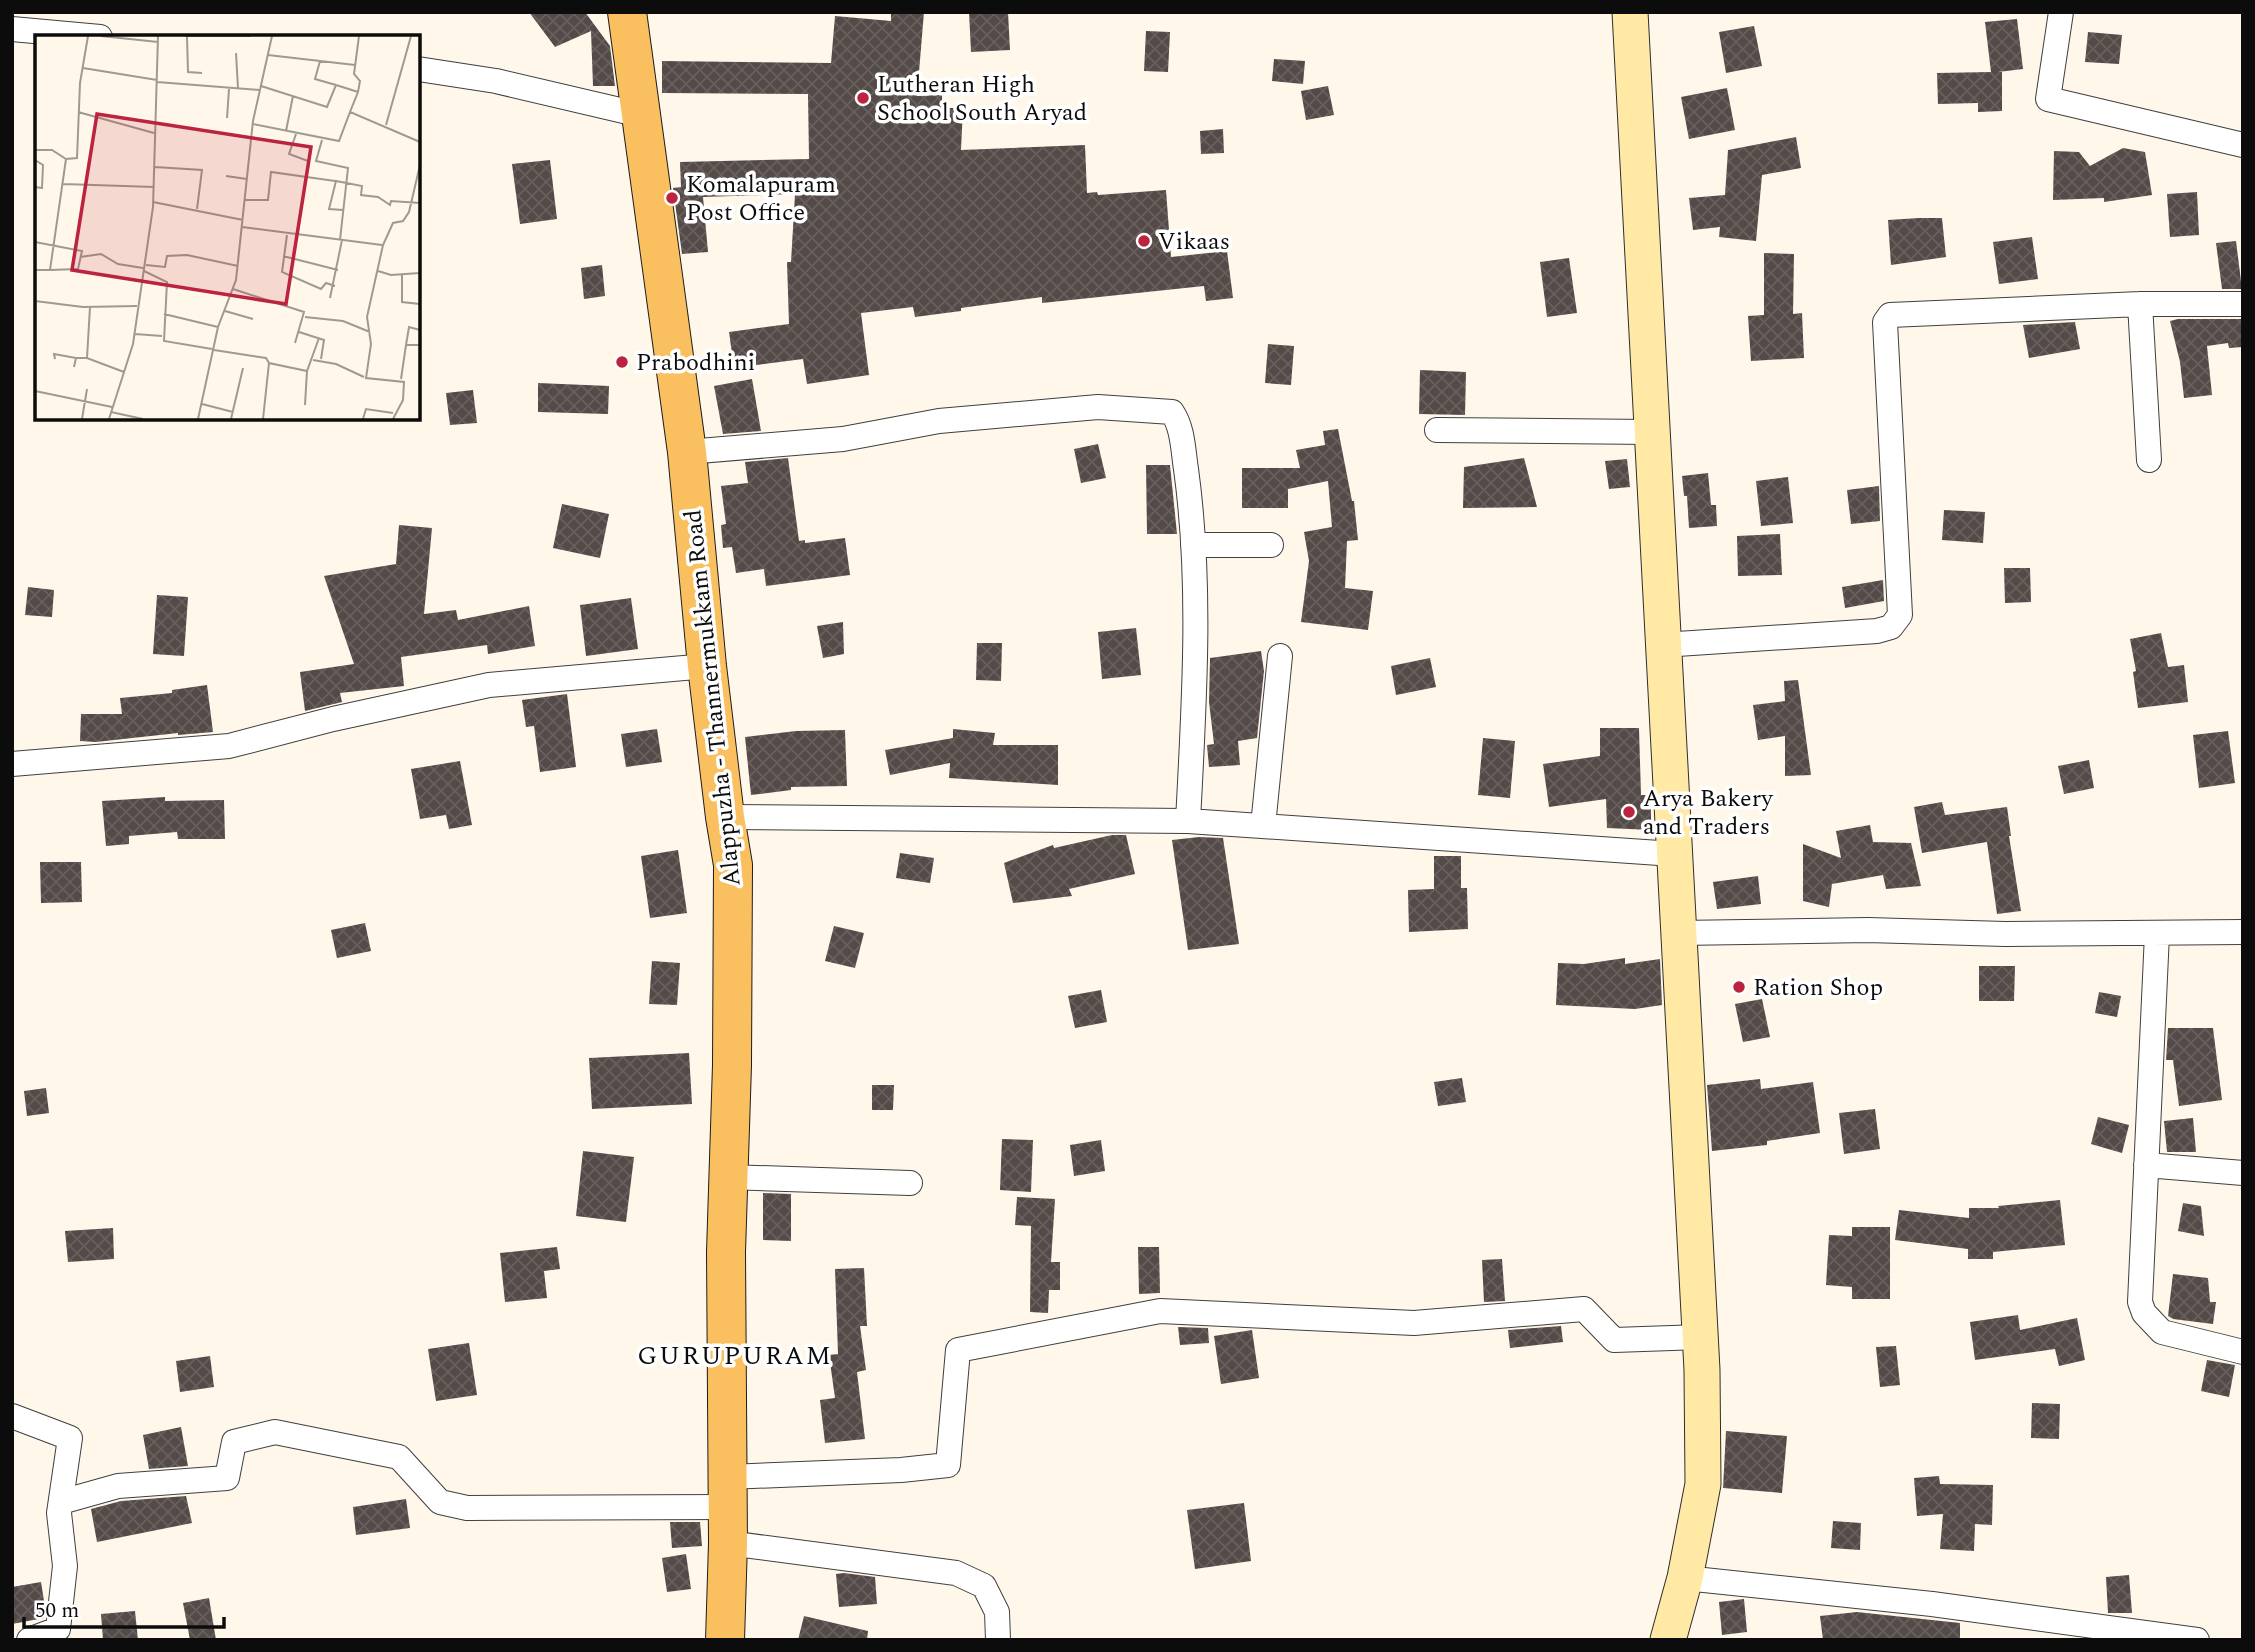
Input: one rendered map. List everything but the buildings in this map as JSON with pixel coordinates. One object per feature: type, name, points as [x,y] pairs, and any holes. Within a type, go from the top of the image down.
[{"type":"main road","name":"Alappuzha - Thannermukkam Road","points":[[627,12],[687,452],[707,666],[733,865],[726,1252],[728,1509],[725,1640]]},
{"type":"main road","points":[[1630,12],[1701,1338],[1703,1484],[1685,1578],[1668,1640]]},
{"type":"street","points":[[2061,12],[2048,99],[2243,145]]},
{"type":"street","points":[[12,29],[78,35]]},
{"type":"street","points":[[420,69],[496,81],[640,115]]},
{"type":"street","points":[[2140,303],[2149,460]]},
{"type":"street","points":[[1662,645],[1877,631],[1891,627],[1900,615],[1885,322],[1890,315],[2140,303],[2243,304]]},
{"type":"street","points":[[687,452],[844,439],[939,421],[1098,407],[1172,412],[1178,420],[1182,439],[1192,512],[1196,661],[1188,821]]},
{"type":"street","points":[[1437,430],[1651,432]]},
{"type":"street","points":[[1193,545],[1271,545]]},
{"type":"street","points":[[1263,827],[1280,656]]},
{"type":"street","points":[[12,764],[229,746],[333,719],[489,685],[707,666]]},
{"type":"street","points":[[725,817],[1188,821],[1674,854]]},
{"type":"street","points":[[1678,933],[1868,930],[2005,934],[2243,932]]},
{"type":"street","points":[[2157,934],[2140,1302],[2144,1313],[2162,1332],[2243,1352]]},
{"type":"street","points":[[2146,1165],[2243,1173]]},
{"type":"street","points":[[728,1177],[910,1183]]},
{"type":"street","points":[[61,1502],[118,1486],[227,1478],[234,1442],[275,1432],[399,1457],[440,1502],[467,1508],[728,1509],[901,1470],[948,1465],[958,1350],[1160,1311],[1414,1323],[1584,1309],[1614,1340],[1701,1338]]},
{"type":"street","points":[[12,1416],[70,1438],[59,1513],[65,1566],[58,1629],[29,1640]]},
{"type":"street","points":[[728,1509],[956,1573],[984,1586],[997,1612],[998,1640]]},
{"type":"street","points":[[1685,1578],[1932,1604],[2197,1640]]},
{"type":"place","name":"Lutheran High School South Aryad","points":[[863,98]]},
{"type":"place","name":"Komalapuram Post Office","points":[[672,198]]},
{"type":"place","name":"Vikaas","points":[[1144,241]]},
{"type":"place","name":"Prabodhini","points":[[622,362]]},
{"type":"place","name":"Arya Bakery and Traders","points":[[1629,812]]},
{"type":"place","name":"Ration Shop","points":[[1739,987]]},
{"type":"district","name":"GURUPURAM","points":[[735,1355]]}]
